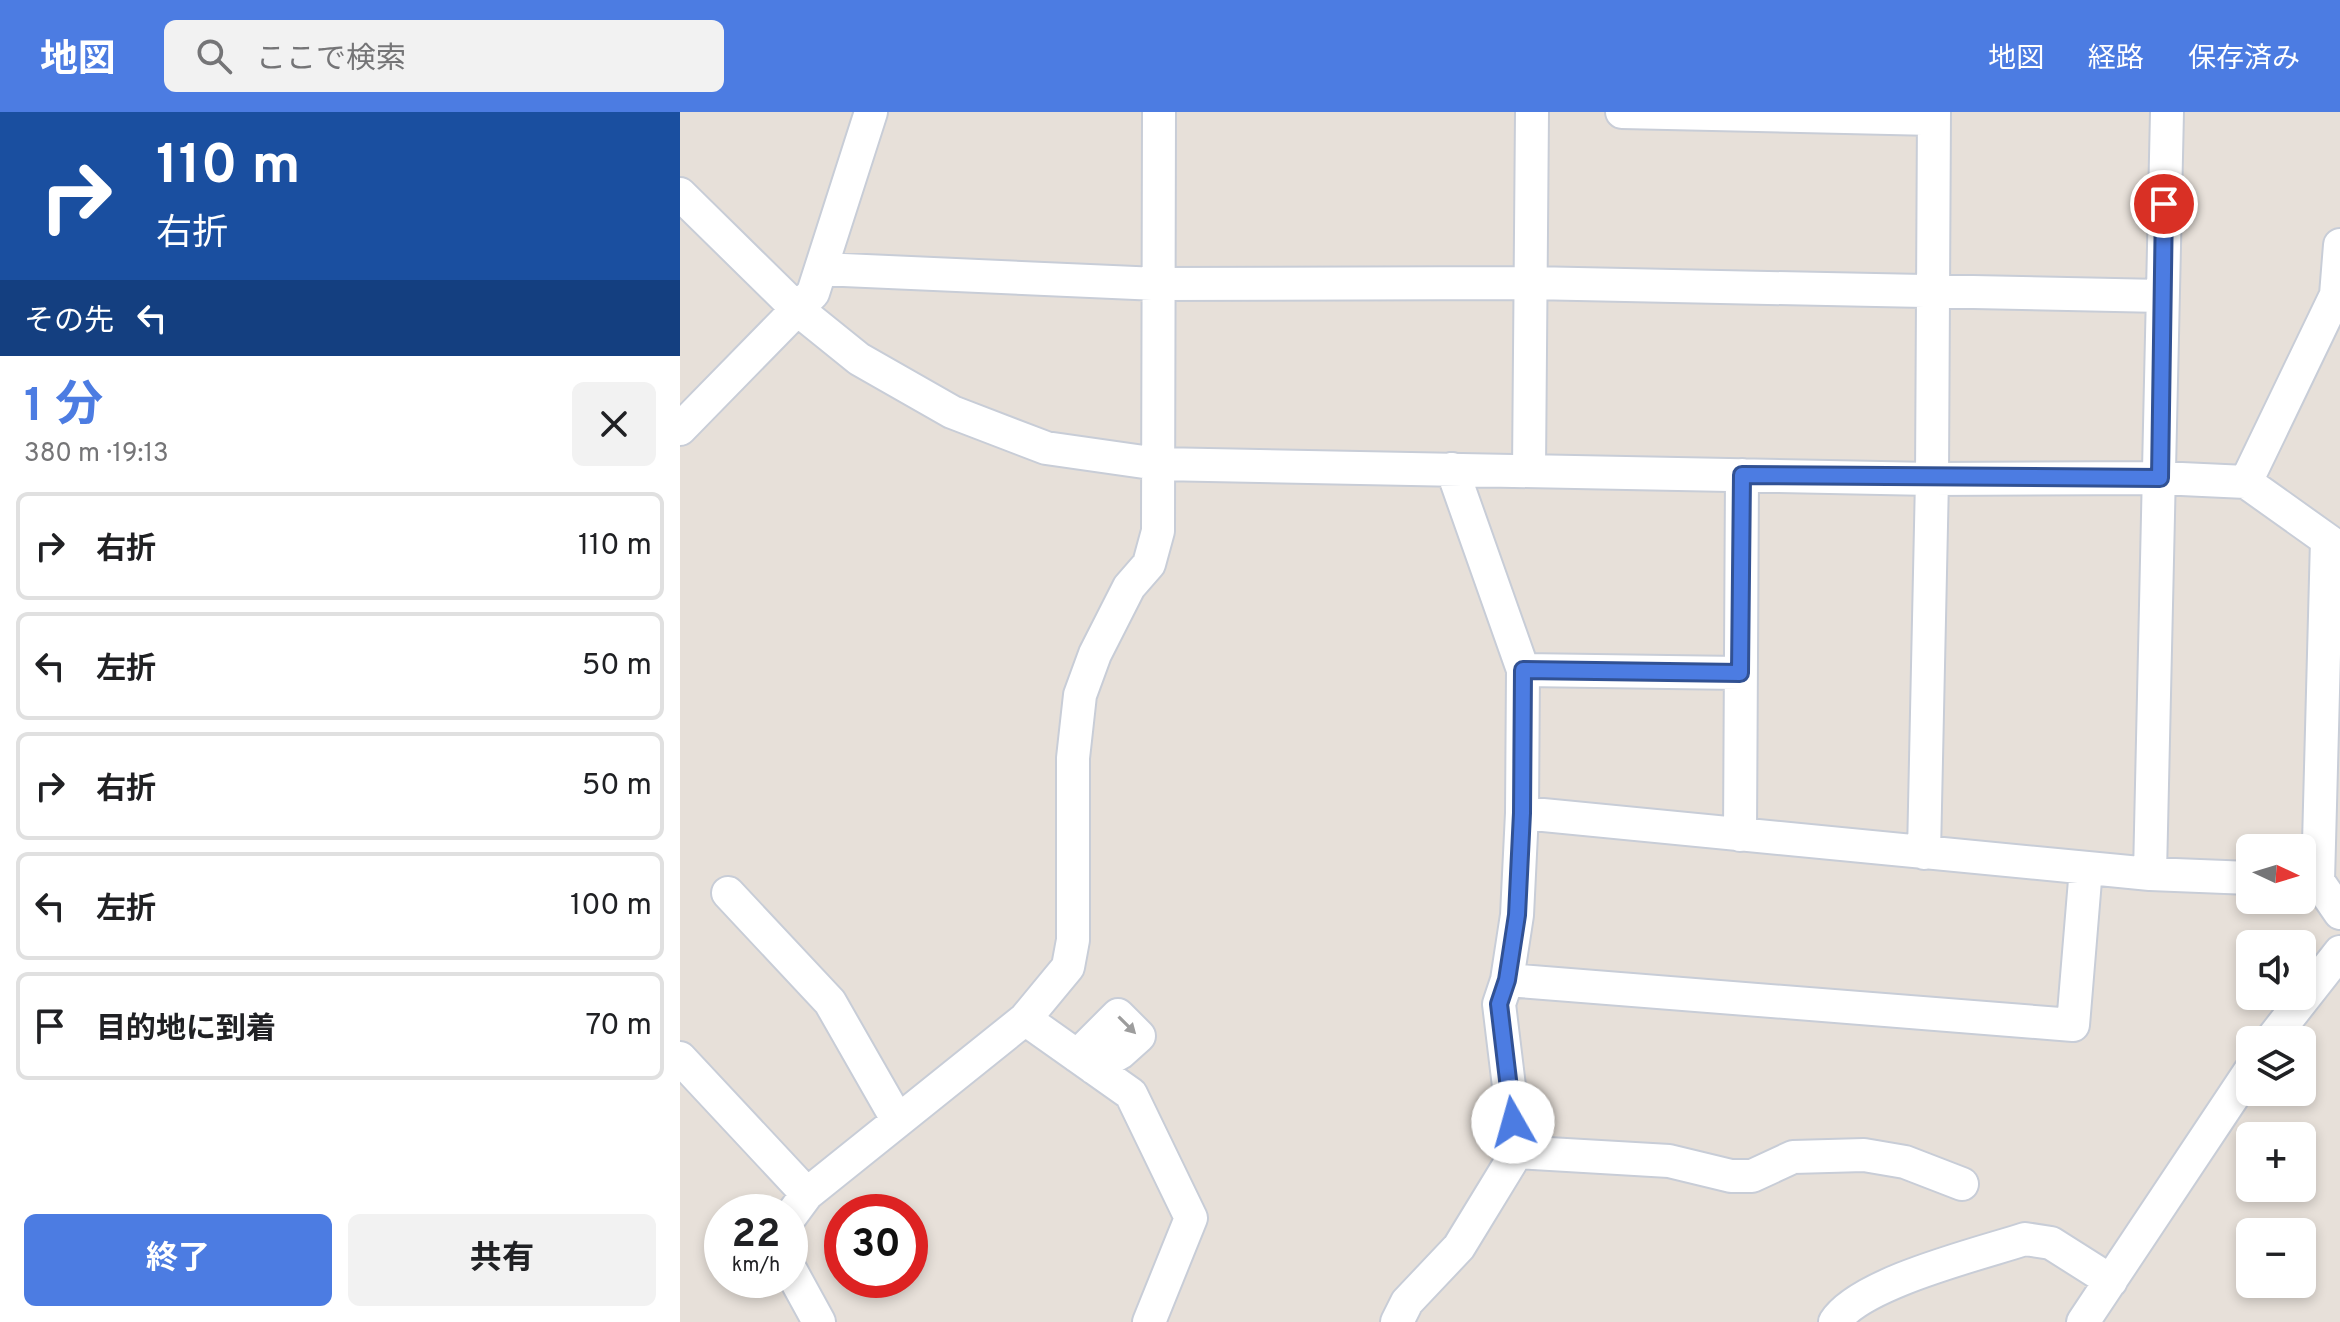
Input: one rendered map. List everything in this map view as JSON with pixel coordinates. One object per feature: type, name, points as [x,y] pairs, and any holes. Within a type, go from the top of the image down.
[{"type":"street","points":[[680,429],[813,293],[871,112]]},
{"type":"street","points":[[808,1198],[1025,1019],[1068,967],[1073,940],[1073,758],[1080,695],[1095,654],[1129,587],[1149,564],[1158,531],[1159,112]]},
{"type":"street","points":[[1529,471],[1532,112]]},
{"type":"street","points":[[1622,112],[1934,116],[1932,479],[1924,853]]},
{"type":"street","points":[[2150,874],[2167,112]]},
{"type":"street","points":[[680,194],[797,309],[859,359],[952,412],[1046,448],[1158,464],[1932,479],[2160,478],[2246,482],[2334,545],[2313,834]]},
{"type":"street","points":[[2246,482],[2336,295],[2340,245]]},
{"type":"street","points":[[821,269],[1158,284],[1530,283],[2162,296]]},
{"type":"street","points":[[1397,1322],[1407,1302],[1459,1247],[1517,1152],[1499,1004],[1507,980],[1517,915],[1522,813],[1523,670],[1452,469]]},
{"type":"street","points":[[1740,835],[1742,475]]},
{"type":"street","points":[[1523,670],[1740,673]]},
{"type":"street","points":[[1522,813],[2150,874],[2236,877]]},
{"type":"street","points":[[1507,980],[2073,1025],[2086,868]]},
{"type":"street","points":[[2316,887],[2340,913]]},
{"type":"street","points":[[728,893],[830,1002],[898,1121]]},
{"type":"street","points":[[2282,1026],[2340,952]]},
{"type":"street","points":[[1025,1019],[1131,1094],[1191,1218],[1149,1322]]},
{"type":"street","points":[[680,1058],[789,1194]]},
{"type":"street","points":[[2083,1322],[2236,1092]]},
{"type":"street","points":[[1517,1152],[1669,1161],[1731,1176],[1752,1176],[1793,1157],[1864,1155],[1905,1162],[1962,1184]]},
{"type":"street","points":[[1835,1322],[1839,1315],[1869,1292],[2025,1239],[2051,1243],[2111,1281]]},
{"type":"street","points":[[806,1298],[819,1322]]},
{"type":"route","points":[[1513,1122],[1499,1004],[1507,980],[1517,915],[1522,813],[1523,670],[1740,673],[1742,475],[1932,479],[2160,478],[2164,204]]}]
